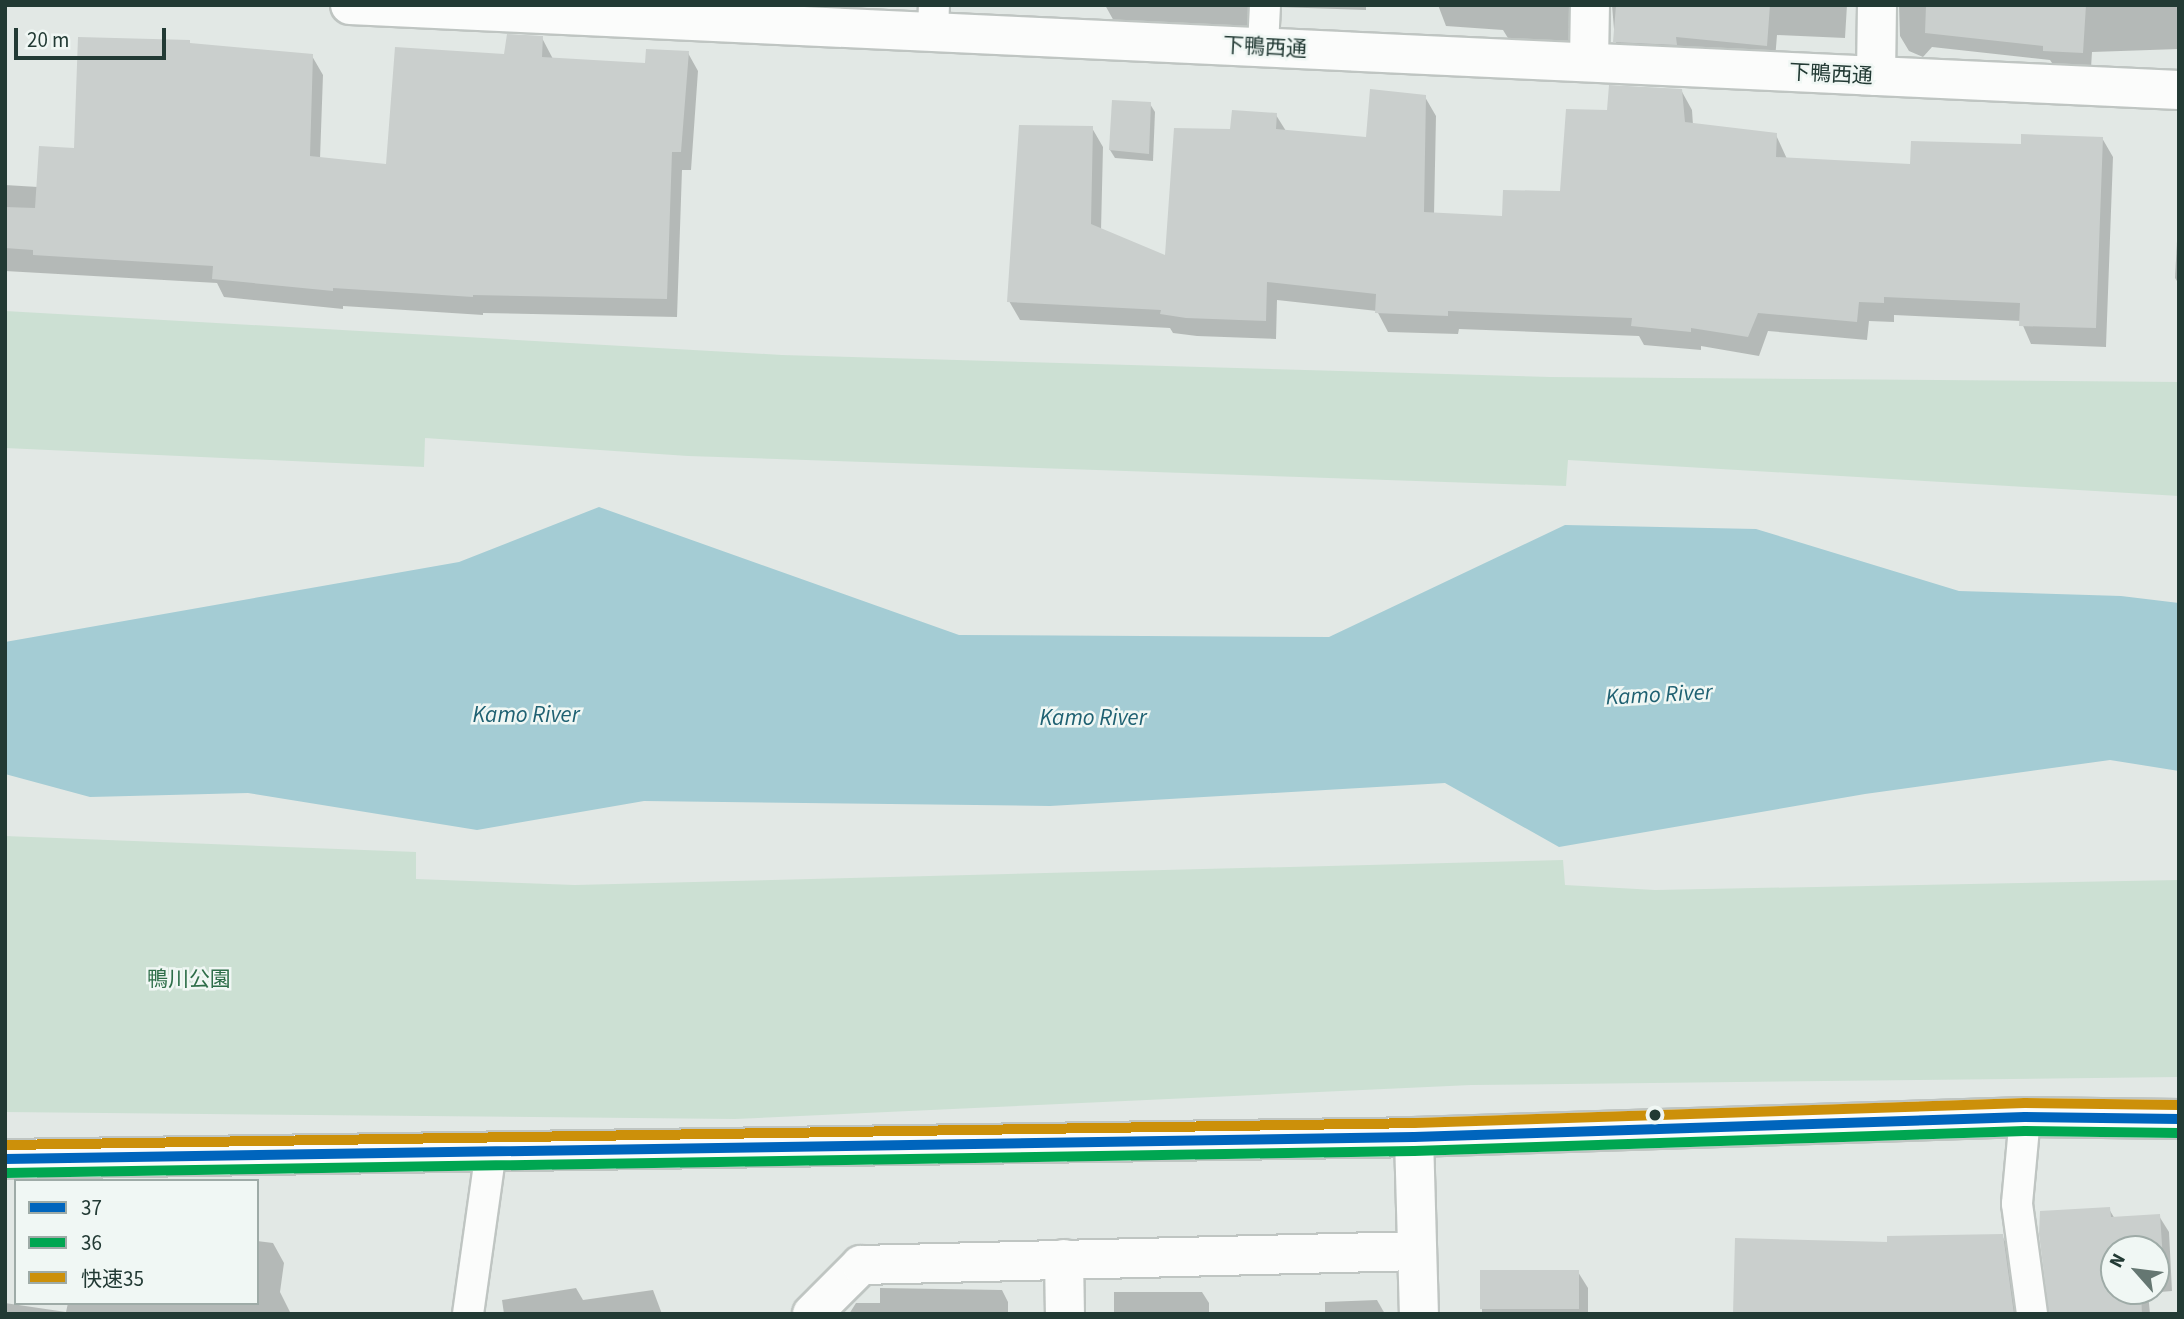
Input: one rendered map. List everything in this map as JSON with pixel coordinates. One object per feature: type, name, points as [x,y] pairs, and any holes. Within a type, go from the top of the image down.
[{"type":"street","name":"下鴨西通","points":[[350,5],[933,18],[1263,47],[2179,90]]},
{"type":"street","points":[[1589,61],[1590,5]]},
{"type":"street","points":[[1877,5],[1877,76]]},
{"type":"street","points":[[5,1159],[1414,1137],[2025,1117],[2179,1119]]},
{"type":"street","points":[[1414,1137],[1419,1314]]},
{"type":"street","points":[[812,1314],[861,1265],[1418,1251]]},
{"type":"street","points":[[1065,1259],[1065,1314]]},
{"type":"lane","points":[[1263,47],[1265,5]]},
{"type":"lane","points":[[2025,1117],[2017,1204],[2032,1314]]},
{"type":"lane","points":[[468,1314],[491,1151]]},
{"type":"green space","points":[[5,311],[782,355],[1550,377],[2179,382],[2179,496],[1568,460],[1566,486],[688,456],[425,438],[424,467],[5,448]]},
{"type":"green space","name":"鴨川公園","points":[[5,836],[416,852],[416,879],[575,885],[1563,860],[1565,885],[1655,890],[2179,880],[2179,1077],[1471,1085],[735,1119],[5,1112]]},
{"type":"water","name":"Kamo River","points":[[599,507],[959,635],[1329,637],[1565,525],[1756,529],[1959,591],[2121,596],[2179,603],[2179,771],[2110,760],[1865,794],[1559,847],[1445,783],[1050,806],[644,801],[477,830],[248,793],[90,797],[5,774],[5,642],[459,562]]},
{"type":"building","points":[[1616,5],[1770,5],[1767,46],[1676,37],[1677,45],[1613,42]]},
{"type":"building","points":[[1926,5],[2086,5],[2083,53],[2043,51],[2043,46],[1925,33]]},
{"type":"building","points":[[507,34],[543,36],[542,57],[645,63],[646,49],[689,51],[681,152],[672,152],[667,299],[473,297],[333,288],[333,291],[212,279],[213,266],[33,255],[33,250],[5,248],[5,207],[35,208],[39,146],[74,148],[78,37],[190,40],[190,43],[313,54],[310,156],[386,164],[395,47],[504,54]]},
{"type":"building","points":[[1609,85],[1682,89],[1685,122],[1777,133],[1776,157],[1910,164],[1911,141],[2021,144],[2021,134],[2103,137],[2096,328],[2019,326],[2020,303],[1884,297],[1884,303],[1859,302],[1857,322],[1758,313],[1748,337],[1691,328],[1691,332],[1631,326],[1632,318],[1448,311],[1448,316],[1375,313],[1376,294],[1267,282],[1266,321],[1186,318],[1160,314],[1161,310],[1007,302],[1019,125],[1093,126],[1091,224],[1165,255],[1174,128],[1230,129],[1232,110],[1277,113],[1276,129],[1366,137],[1370,89],[1426,95],[1424,212],[1502,216],[1503,190],[1560,191],[1566,109],[1607,110]]},
{"type":"building","points":[[1112,100],[1151,102],[1149,154],[1109,150]]},
{"type":"building","points":[[2110,1207],[2111,1217],[2160,1214],[2161,1235],[2100,1235],[2100,1305],[2142,1305],[2142,1314],[2049,1314],[2039,1234],[2040,1211]]},
{"type":"building","points":[[2003,1234],[2014,1314],[1733,1314],[1735,1238],[1887,1242],[1887,1236]]},
{"type":"building","points":[[1480,1270],[1579,1270],[1579,1309],[1480,1309]]},
{"type":"transit line","name":"快速35","points":[[5,1145],[1414,1123],[2025,1103],[2179,1105]]},
{"type":"transit line","name":"37","points":[[5,1159],[1414,1137],[2025,1117],[2179,1119]]},
{"type":"transit line","name":"36","points":[[5,1173],[1414,1151],[2025,1131],[2179,1133]]}]
